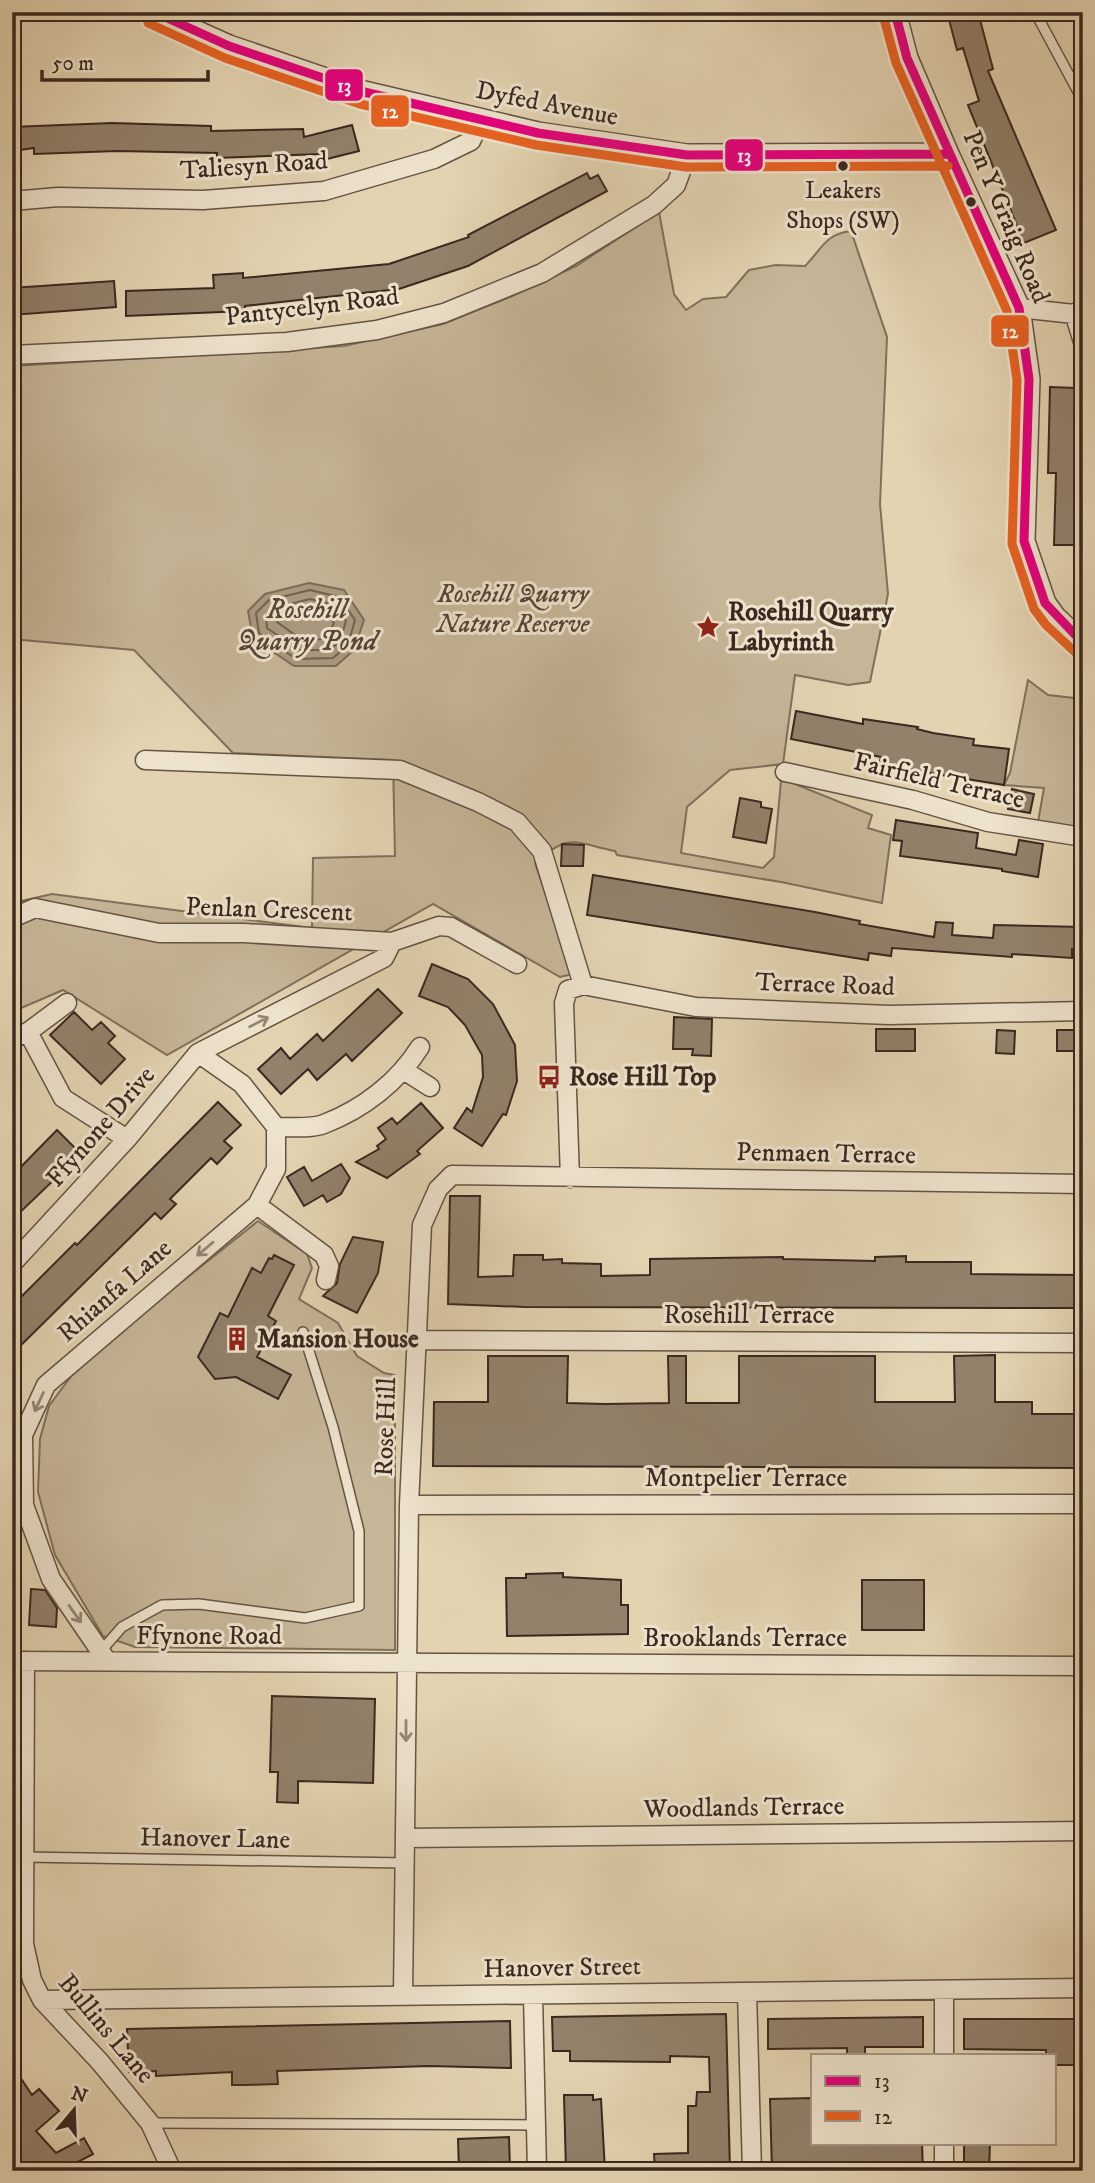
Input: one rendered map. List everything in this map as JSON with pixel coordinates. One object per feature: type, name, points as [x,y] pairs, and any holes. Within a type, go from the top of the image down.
[{"type":"street","points":[[12,13],[20,12]]},
{"type":"street","name":"Dyfed Avenue","points":[[153,12],[229,46],[364,92],[480,122],[608,145],[687,155],[948,155]]},
{"type":"street","name":"Pen Y Graig Road","points":[[895,12],[907,58],[948,155],[1019,308],[1029,379],[1024,541],[1045,603],[1055,617],[1083,643]]},
{"type":"street","name":"Taliesyn Road","points":[[12,201],[58,197],[204,200],[324,191],[434,159],[471,141],[480,122]]},
{"type":"street","name":"Pantycelyn Road","points":[[12,355],[287,342],[377,330],[444,313],[542,274],[654,205],[676,185],[687,155]]},
{"type":"street","points":[[1019,308],[1078,314],[1083,342]]},
{"type":"street","points":[[145,760],[400,770],[517,822],[542,851],[576,987],[564,1003],[570,1178]]},
{"type":"street","name":"Fairfield Terrace","points":[[785,772],[912,800],[988,822],[1083,837]]},
{"type":"street","name":"Penlan Crescent","points":[[12,918],[35,908],[159,933],[244,933],[392,942],[439,926],[451,927],[517,964]]},
{"type":"street","points":[[326,1279],[329,1266],[324,1255],[257,1205],[276,1170],[276,1127],[242,1084],[198,1053],[384,958],[392,942]]},
{"type":"street","name":"Terrace Road","points":[[576,987],[696,1007],[889,1015],[1083,1011]]},
{"type":"street","points":[[67,1003],[20,1035],[64,1098],[127,1139]]},
{"type":"street","points":[[276,1127],[322,1125],[382,1091],[405,1070],[420,1047]]},
{"type":"street","name":"Ffynone Drive","points":[[12,1264],[127,1139],[198,1053]]},
{"type":"street","points":[[405,1070],[430,1087]]},
{"type":"street","name":"Rose Hill","points":[[403,1996],[409,1505],[422,1225],[438,1189],[452,1175],[570,1178]]},
{"type":"street","name":"Penmaen Terrace","points":[[570,1178],[1083,1184]]},
{"type":"street","name":"Rhianfa Lane","points":[[104,1656],[51,1579],[24,1505],[23,1435],[46,1385],[257,1205]]},
{"type":"street","name":"Rosehill Terrace","points":[[416,1340],[1083,1343]]},
{"type":"street","name":"Montpelier Terrace","points":[[409,1505],[1083,1504]]},
{"type":"street","name":"Ffynone Road","points":[[19,1661],[104,1656],[407,1663]]},
{"type":"street","name":"Bullins Lane","points":[[19,1661],[24,1944],[32,1980],[42,2000],[100,2062],[150,2123],[173,2171]]},
{"type":"street","name":"Brooklands Terrace","points":[[407,1663],[1083,1666]]},
{"type":"street","name":"Woodlands Terrace","points":[[405,1838],[1083,1831]]},
{"type":"street","name":"Hanover Street","points":[[42,2000],[1083,1989]]},
{"type":"street","points":[[944,1990],[944,2054]]},
{"type":"street","points":[[747,1992],[752,2171]]},
{"type":"street","points":[[533,1994],[537,2171]]},
{"type":"street","points":[[944,2144],[944,2171]]},
{"type":"lane","points":[[1035,12],[1083,101]]},
{"type":"lane","points":[[104,1656],[122,1627],[162,1605],[199,1604],[305,1619],[359,1606],[359,1531],[333,1427],[303,1332]]},
{"type":"lane","name":"Hanover Lane","points":[[24,1857],[405,1863]]},
{"type":"lane","points":[[150,2123],[536,2125]]},
{"type":"green space","name":"Rosehill Quarry Nature Reserve","points":[[659,212],[674,294],[686,310],[703,299],[726,297],[749,270],[776,265],[805,266],[835,235],[851,231],[887,337],[880,504],[888,594],[870,682],[848,685],[795,675],[783,764],[730,770],[687,807],[681,853],[763,868],[774,857],[781,781],[790,782],[872,815],[868,828],[891,835],[882,903],[781,882],[617,855],[615,851],[572,842],[556,847],[535,863],[573,974],[560,977],[433,904],[167,1055],[63,990],[12,1012],[12,903],[52,894],[312,928],[313,858],[395,856],[393,760],[233,753],[134,650],[12,639],[12,366],[344,346],[443,324],[576,266]]},
{"type":"green space","points":[[1028,680],[1048,695],[1083,699],[1083,829],[1038,822],[1044,788],[1004,785],[1010,773]]},
{"type":"green space","points":[[258,1221],[307,1254],[312,1268],[299,1299],[338,1323],[357,1356],[384,1373],[395,1375],[395,1650],[135,1647],[103,1636],[55,1555],[38,1492],[40,1439],[49,1406],[72,1375],[159,1300]]},
{"type":"water","name":"Rosehill Quarry Pond","points":[[309,583],[344,590],[364,620],[354,650],[336,666],[294,666],[253,638],[248,611],[265,594]]},
{"type":"building","points":[[947,12],[978,12],[993,69],[988,71],[1056,230],[1024,243],[968,105],[979,101],[963,48],[957,50]]},
{"type":"building","points":[[112,123],[211,126],[211,131],[303,129],[304,137],[352,125],[359,151],[323,160],[321,154],[217,158],[217,153],[117,151],[34,154],[34,148],[12,151],[12,127]]},
{"type":"building","points":[[587,173],[590,179],[598,175],[607,191],[468,266],[399,289],[245,306],[245,311],[126,316],[126,291],[214,288],[213,275],[243,273],[243,278],[389,264],[469,237],[468,235]]},
{"type":"building","points":[[114,281],[116,307],[12,315],[12,288]]},
{"type":"building","points":[[1050,387],[1076,388],[1074,480],[1082,480],[1081,545],[1054,545],[1056,473],[1048,473]]},
{"type":"building","points":[[796,711],[863,724],[863,719],[918,727],[917,729],[933,733],[974,739],[973,745],[1009,749],[1004,785],[879,765],[881,757],[791,739]]},
{"type":"building","points":[[1012,789],[1034,794],[1030,813],[1008,809]]},
{"type":"building","points":[[740,798],[761,802],[761,807],[772,809],[766,843],[733,837]]},
{"type":"building","points":[[896,820],[978,833],[976,848],[1016,855],[1019,840],[1043,844],[1038,877],[1002,869],[900,856],[902,841],[893,840]]},
{"type":"building","points":[[562,844],[584,845],[583,866],[561,866]]},
{"type":"building","points":[[593,875],[815,912],[860,921],[859,924],[934,937],[936,922],[953,923],[952,935],[993,938],[994,925],[1083,927],[1083,950],[1072,949],[1072,958],[1012,954],[1012,957],[892,948],[891,956],[869,953],[868,960],[587,915]]},
{"type":"building","points":[[432,964],[468,979],[493,1004],[515,1045],[517,1081],[506,1115],[503,1114],[482,1146],[454,1128],[467,1108],[472,1112],[483,1077],[482,1055],[465,1025],[448,1007],[419,996]]},
{"type":"building","points":[[378,989],[402,1013],[352,1061],[346,1054],[317,1080],[308,1069],[281,1094],[258,1069],[281,1048],[290,1059],[317,1034],[323,1041]]},
{"type":"building","points":[[74,1012],[92,1030],[101,1022],[115,1036],[108,1043],[125,1059],[101,1084],[50,1035]]},
{"type":"building","points":[[674,1017],[712,1019],[711,1056],[692,1055],[693,1049],[673,1049]]},
{"type":"building","points":[[876,1029],[915,1029],[915,1051],[876,1051]]},
{"type":"building","points":[[997,1030],[1015,1031],[1014,1054],[996,1053]]},
{"type":"building","points":[[1057,1030],[1078,1030],[1078,1051],[1057,1051]]},
{"type":"building","points":[[218,1102],[241,1125],[224,1141],[232,1148],[217,1164],[211,1158],[170,1199],[176,1204],[161,1219],[155,1213],[12,1354],[12,1306],[75,1243],[77,1245]]},
{"type":"building","points":[[421,1103],[443,1128],[417,1151],[420,1154],[387,1178],[356,1162],[379,1149],[377,1146],[386,1139],[378,1128],[392,1118],[397,1124]]},
{"type":"building","points":[[57,1130],[81,1154],[12,1220],[12,1176]]},
{"type":"building","points":[[341,1164],[350,1178],[341,1194],[327,1202],[323,1195],[304,1206],[287,1177],[304,1167],[312,1181]]},
{"type":"building","points":[[450,1196],[480,1196],[478,1277],[513,1276],[514,1255],[543,1255],[543,1260],[562,1259],[562,1263],[601,1264],[601,1276],[650,1275],[650,1259],[783,1257],[875,1261],[875,1257],[906,1256],[906,1262],[971,1262],[971,1274],[1083,1275],[1083,1308],[525,1307],[448,1304]]},
{"type":"building","points":[[353,1237],[383,1242],[378,1273],[357,1313],[323,1296],[337,1283],[340,1264]]},
{"type":"building","name":"Mansion House","points":[[274,1255],[294,1265],[268,1316],[276,1321],[257,1357],[291,1375],[278,1399],[236,1377],[215,1379],[198,1357],[220,1313],[228,1317],[252,1268],[261,1273],[269,1258],[272,1259]]},
{"type":"building","points":[[995,1355],[995,1402],[1032,1402],[1032,1414],[1078,1414],[1078,1440],[1083,1440],[1083,1468],[433,1466],[434,1402],[488,1402],[488,1356],[568,1356],[567,1403],[605,1404],[669,1403],[668,1356],[686,1356],[686,1403],[739,1403],[739,1356],[875,1356],[875,1402],[955,1402],[954,1356]]},
{"type":"building","points":[[563,1573],[563,1577],[621,1580],[621,1605],[628,1605],[628,1634],[507,1636],[506,1578],[526,1578],[526,1574]]},
{"type":"building","points":[[862,1580],[924,1580],[924,1630],[862,1630]]},
{"type":"building","points":[[31,1589],[45,1590],[57,1608],[56,1627],[29,1625]]},
{"type":"building","points":[[272,1696],[375,1699],[373,1783],[298,1781],[298,1803],[277,1802],[278,1772],[270,1772]]},
{"type":"building","points":[[726,2014],[730,2171],[655,2171],[654,2154],[688,2153],[688,2106],[696,2106],[697,2092],[710,2092],[709,2057],[670,2056],[670,2062],[570,2061],[570,2051],[553,2051],[552,2017]]},
{"type":"building","points":[[923,2017],[923,2047],[865,2047],[865,2054],[847,2054],[847,2048],[768,2049],[768,2019]]},
{"type":"building","points":[[964,2019],[1083,2019],[1080,2065],[1056,2065],[1056,2054],[1046,2054],[1046,2050],[964,2049]]},
{"type":"building","points":[[510,2021],[511,2068],[429,2066],[277,2071],[278,2084],[243,2085],[232,2085],[232,2072],[156,2076],[156,2071],[129,2072],[127,2029]]},
{"type":"building","points":[[12,2065],[32,2095],[39,2089],[59,2111],[36,2131],[56,2153],[84,2138],[93,2154],[68,2167],[71,2171],[12,2171]]},
{"type":"building","points":[[564,2095],[593,2095],[593,2100],[601,2099],[605,2171],[566,2171]]},
{"type":"building","points":[[811,2098],[811,2144],[922,2144],[923,2171],[772,2171],[770,2099]]},
{"type":"building","points":[[509,2137],[510,2171],[459,2171],[458,2139]]},
{"type":"building","points":[[964,2144],[990,2144],[989,2171],[964,2171]]},
{"type":"transit line","name":"13","points":[[154,12],[229,46],[364,92],[538,133],[687,155],[948,154]]},
{"type":"transit line","name":"13","points":[[895,12],[907,58],[1019,308],[1029,379],[1024,541],[1045,603],[1083,643]]},
{"type":"transit line","name":"12","points":[[883,15],[896,63],[1007,311],[1017,380],[1012,544],[1034,609],[1046,625],[1075,652]]},
{"type":"transit line","name":"12","points":[[148,23],[225,58],[360,104],[536,145],[686,167],[948,166]]},
{"type":"place","name":"Leakers Shops (SW)","points":[[843,166]]},
{"type":"place","name":"Rosehill Quarry Labyrinth","points":[[708,627]]},
{"type":"place","name":"Rose Hill Top","points":[[549,1077]]},
{"type":"place","name":"Mansion House","points":[[237,1339]]}]
